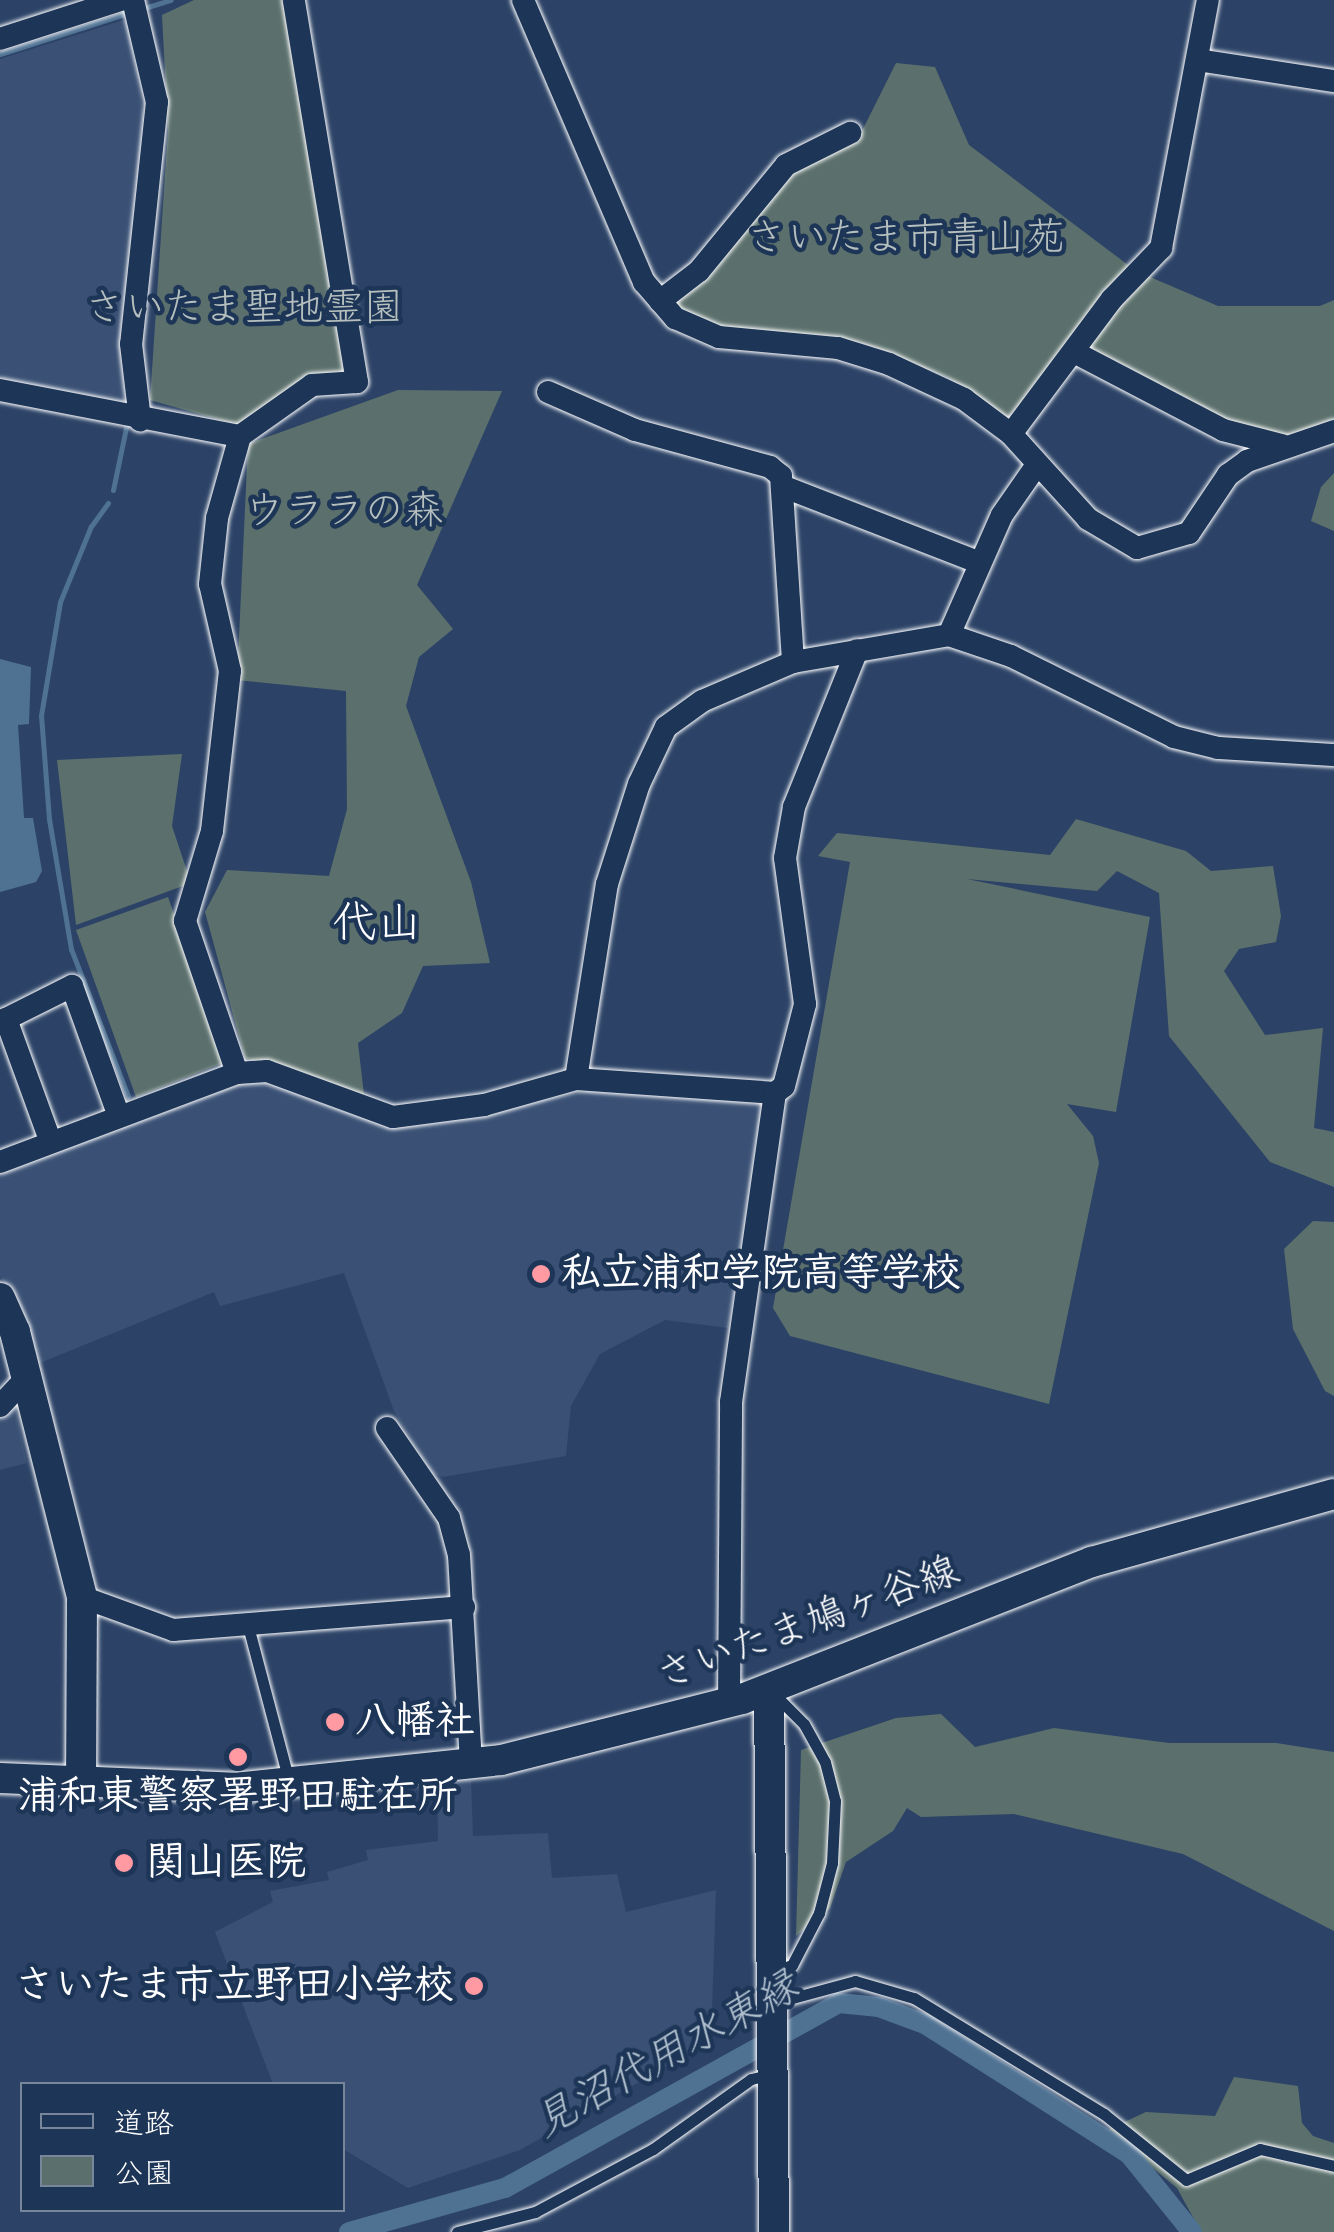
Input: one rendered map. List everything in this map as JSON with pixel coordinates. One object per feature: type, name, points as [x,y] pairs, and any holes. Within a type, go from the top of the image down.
[{"type":"main road","points":[[0,1298],[82,1598],[82,1785]]},
{"type":"main road","name":"さいたま鳩ヶ谷線","points":[[0,1778],[82,1785],[290,1786],[471,1765],[729,1703],[1092,1562],[1334,1494]]},
{"type":"main road","points":[[769,1690],[774,2232]]},
{"type":"street","points":[[0,39],[121,0]]},
{"type":"street","points":[[133,0],[157,102],[132,344],[140,420]]},
{"type":"street","points":[[237,1073],[185,921],[212,831],[230,672],[210,584],[217,518],[240,436],[312,385],[356,382],[294,0]]},
{"type":"street","points":[[523,0],[558,94],[644,282],[675,318],[719,338],[838,348],[890,364],[964,399],[1010,434],[1036,466],[1102,530],[1147,548],[1189,533],[1228,475],[1282,444],[1334,431]]},
{"type":"street","points":[[1010,434],[1162,248],[1208,0]]},
{"type":"street","points":[[1198,60],[1334,80]]},
{"type":"street","points":[[660,301],[698,271],[786,166],[850,134]]},
{"type":"street","points":[[1074,352],[1224,430],[1282,444]]},
{"type":"street","points":[[0,390],[140,420],[240,436]]},
{"type":"street","points":[[548,392],[635,430],[770,467],[782,486],[793,662]]},
{"type":"street","points":[[949,635],[978,562],[1036,466]]},
{"type":"street","points":[[782,486],[978,562]]},
{"type":"street","points":[[576,1079],[608,884],[639,784],[666,726],[702,701],[793,662],[949,635],[1011,656],[1174,737],[1218,748],[1334,755]]},
{"type":"street","points":[[0,1162],[128,1110],[237,1073],[268,1071],[393,1117],[484,1105],[576,1079],[775,1093],[784,1086],[805,1004],[786,888],[789,830],[823,726],[857,650]]},
{"type":"street","points":[[50,1140],[6,1018],[72,986],[128,1110]]},
{"type":"street","points":[[729,1703],[731,1402],[775,1093]]},
{"type":"street","points":[[0,1406],[24,1380]]},
{"type":"street","points":[[387,1428],[449,1518],[464,1606],[471,1765]]},
{"type":"street","points":[[82,1598],[154,1627],[248,1626],[464,1606]]},
{"type":"lane","points":[[248,1626],[290,1786]]},
{"type":"lane","points":[[769,1690],[804,1724],[825,1762],[835,1801],[832,1863],[820,1914],[774,1997]]},
{"type":"lane","points":[[774,1997],[855,1982],[914,1998],[1104,2114],[1186,2180],[1260,2149],[1334,2166]]},
{"type":"lane","points":[[457,2232],[535,2212],[653,2149],[775,2063]]},
{"type":"shaded area","points":[[127,19],[144,118],[123,345],[124,408],[0,381],[0,59]]},
{"type":"shaded area","points":[[0,659],[31,667],[29,724],[18,725],[24,818],[33,818],[42,871],[36,882],[0,892]]},
{"type":"shaded area","name":"私立浦和学院高等学校","points":[[256,1070],[365,1115],[492,1110],[600,1089],[766,1099],[728,1328],[665,1320],[600,1354],[571,1406],[566,1456],[443,1477],[432,1473],[394,1411],[344,1273],[220,1306],[214,1292],[35,1365],[28,1320],[0,1276],[0,1173]]},
{"type":"shaded area","points":[[14,1401],[27,1463],[0,1470],[0,1415]]},
{"type":"shaded area","name":"さいたま市立野田小学校","points":[[471,1780],[473,1836],[548,1833],[552,1878],[617,1874],[626,1912],[716,1890],[711,2041],[520,2150],[408,2188],[345,2150],[345,2082],[272,2082],[215,1932],[273,1902],[270,1891],[329,1880],[327,1872],[368,1860],[366,1850],[438,1841],[437,1785]]},
{"type":"green space","name":"さいたま聖地霊園","points":[[194,0],[284,0],[345,372],[238,425],[150,400],[168,131],[162,15]]},
{"type":"green space","name":"さいたま市青山苑","points":[[896,63],[935,67],[969,145],[1136,271],[1218,306],[1320,306],[1334,300],[1334,424],[1277,439],[1227,426],[1070,342],[1011,421],[947,377],[859,342],[718,331],[672,305],[789,170],[859,137]]},
{"type":"green space","name":"ウララの森","points":[[398,390],[502,391],[417,585],[453,629],[419,657],[406,706],[471,882],[490,963],[423,966],[402,1013],[358,1043],[364,1095],[245,1058],[205,912],[227,870],[329,876],[347,809],[346,691],[237,680],[248,444]]},
{"type":"green space","points":[[1334,473],[1334,531],[1311,521],[1321,487]]},
{"type":"green space","points":[[182,754],[172,826],[191,883],[76,925],[57,760]]},
{"type":"green space","points":[[1076,819],[1186,851],[1211,871],[1273,866],[1281,916],[1276,942],[1239,949],[1224,971],[1265,1035],[1323,1028],[1314,1128],[1334,1132],[1334,1187],[1270,1162],[1169,1036],[1159,893],[1117,871],[1097,891],[967,879],[1150,917],[1116,1112],[1067,1104],[1093,1136],[1099,1163],[1049,1404],[790,1336],[773,1308],[850,862],[818,856],[837,833],[1050,855]]},
{"type":"green space","points":[[168,897],[225,1062],[136,1097],[76,930]]},
{"type":"green space","points":[[1313,1221],[1334,1222],[1334,1396],[1325,1391],[1293,1329],[1284,1249]]},
{"type":"green space","points":[[941,1714],[975,1747],[1054,1728],[1169,1743],[1276,1743],[1334,1752],[1334,1931],[1183,1854],[1014,1814],[921,1817],[907,1808],[893,1831],[846,1862],[830,1908],[796,1936],[801,1750],[896,1718]]},
{"type":"green space","points":[[1234,2077],[1298,2086],[1302,2123],[1313,2136],[1334,2143],[1334,2232],[1201,2232],[1177,2188],[1107,2130],[1146,2112],[1215,2116]]},
{"type":"waterway","points":[[141,9],[171,0]]},
{"type":"waterway","points":[[0,54],[131,12]]},
{"type":"waterway","points":[[113,490],[127,423]]},
{"type":"waterway","points":[[108,503],[91,526],[60,602],[41,715],[49,819],[71,949],[128,1096]]},
{"type":"waterway","name":"見沼代用水東縁","points":[[349,2232],[505,2188],[839,2003],[879,2007],[925,2024],[1129,2154],[1192,2232]]},
{"type":"place","name":"私立浦和学院高等学校","points":[[541,1274]]},
{"type":"place","name":"八幡社","points":[[335,1722]]},
{"type":"place","name":"浦和東警察署野田駐在所","points":[[238,1757]]},
{"type":"place","name":"関山医院","points":[[124,1863]]},
{"type":"place","name":"さいたま市立野田小学校","points":[[474,1986]]},
{"type":"district","name":"代山","points":[[377,925]]}]
